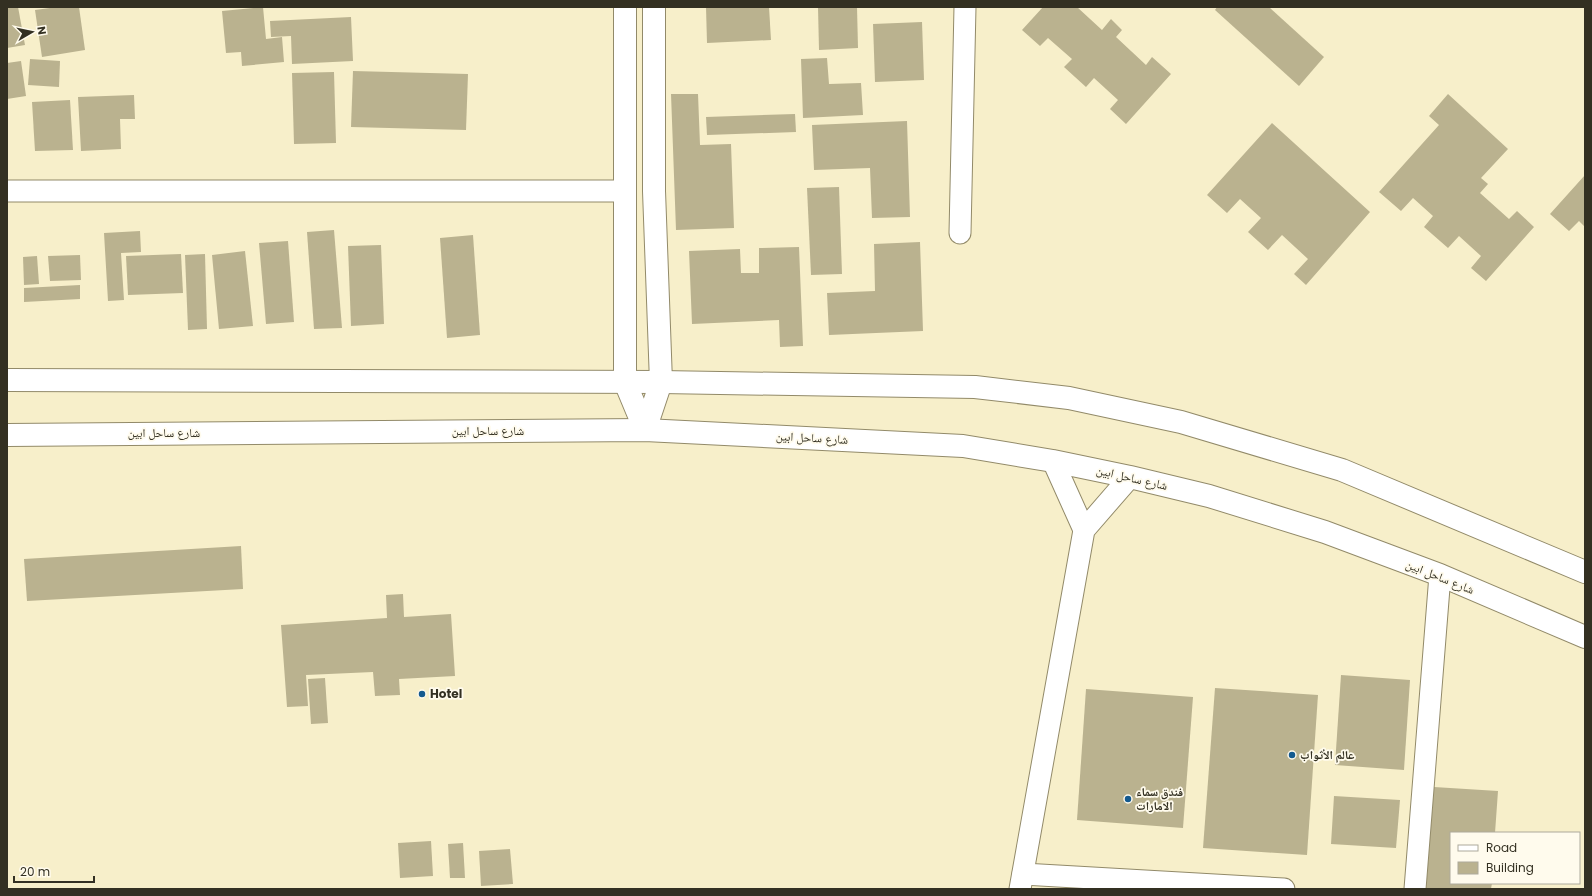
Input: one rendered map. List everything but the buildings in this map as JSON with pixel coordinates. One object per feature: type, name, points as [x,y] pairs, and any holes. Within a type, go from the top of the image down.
[{"type":"main road","points":[[625,7],[625,382],[645,430]]},
{"type":"main road","points":[[645,430],[661,382],[654,191],[654,7]]},
{"type":"main road","points":[[624,190],[654,191]]},
{"type":"main road","points":[[7,380],[661,382],[975,387],[1069,398],[1181,422],[1342,470],[1585,572]]},
{"type":"main road","name":"شارع ساحل ابين","points":[[7,435],[645,430],[963,446],[1053,461],[1130,477],[1209,496],[1325,532],[1440,575],[1585,637]]},
{"type":"street","points":[[960,233],[965,7]]},
{"type":"street","points":[[7,191],[624,190]]},
{"type":"street","points":[[1053,461],[1084,530]]},
{"type":"street","points":[[1130,477],[1084,530],[1021,881],[1284,889]]},
{"type":"street","points":[[1415,889],[1440,575]]},
{"type":"place","name":"Hotel","points":[[422,694]]},
{"type":"place","name":"عالم الأثواب","points":[[1292,755]]},
{"type":"place","name":"فندق سماء الامارات","points":[[1128,799]]}]
